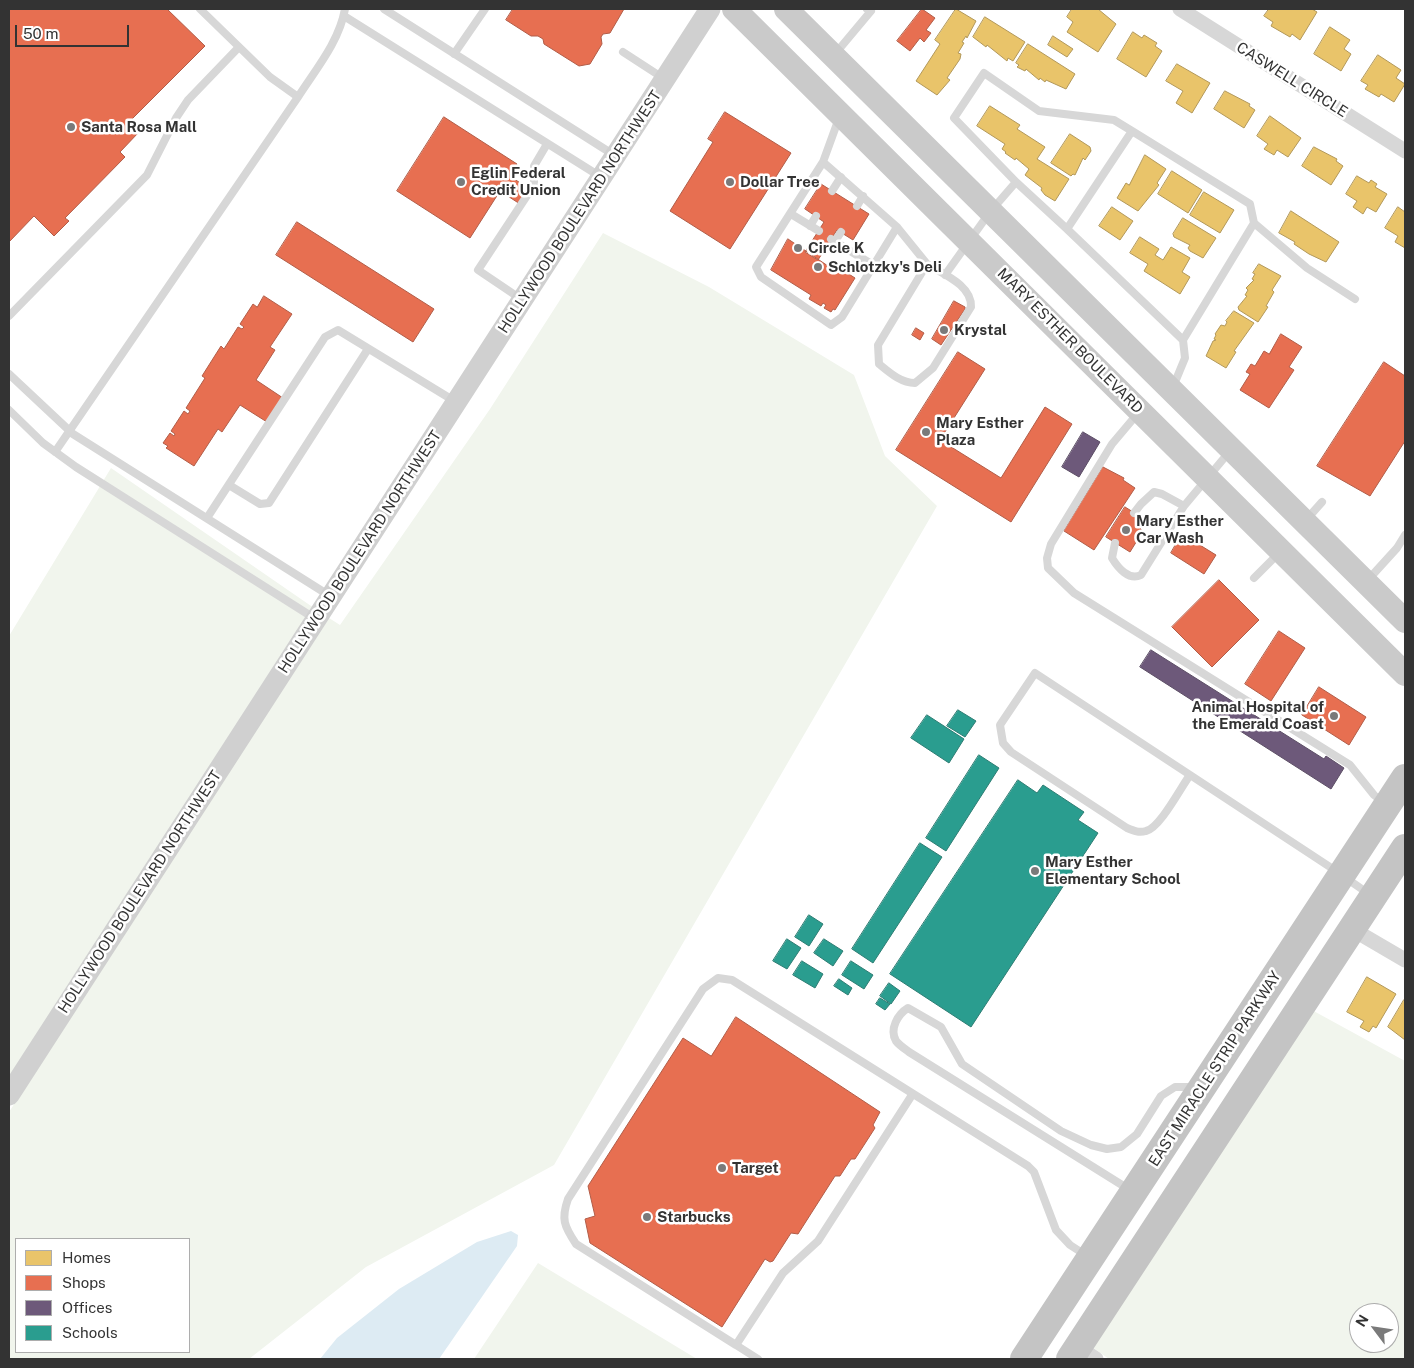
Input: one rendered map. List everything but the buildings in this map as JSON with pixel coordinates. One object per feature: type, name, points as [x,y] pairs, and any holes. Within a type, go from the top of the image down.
[{"type":"highway","name":"EAST MIRACLE STRIP PARKWAY","points":[[1024,1359],[1405,778]]},
{"type":"highway","points":[[1081,1355],[1352,928],[1405,848]]},
{"type":"main road","name":"MARY ESTHER BOULEVARD","points":[[734,9],[1405,674]]},
{"type":"main road","points":[[786,9],[1405,621]]},
{"type":"street","name":"HOLLYWOOD BOULEVARD NORTHWEST","points":[[9,1095],[710,9]]},
{"type":"street","name":"CASWELL CIRCLE","points":[[1180,9],[1405,151]]},
{"type":"street","points":[[1352,928],[1405,960]]},
{"type":"lane","points":[[200,9],[270,77],[298,97]]},
{"type":"lane","points":[[384,9],[616,156]]},
{"type":"lane","points":[[454,54],[485,9]]},
{"type":"lane","points":[[833,55],[870,10]]},
{"type":"lane","points":[[55,452],[298,97],[336,39],[345,12],[602,178]]},
{"type":"lane","points":[[10,311],[147,176],[176,118],[188,100],[239,47]]},
{"type":"lane","points":[[623,52],[665,79]]},
{"type":"lane","points":[[1183,340],[1016,182],[954,118],[984,73],[1039,111],[1114,120],[1250,204],[1254,223],[1307,268],[1355,299]]},
{"type":"lane","points":[[841,114],[833,130],[823,162],[756,267],[762,277],[831,326],[842,317],[897,227]]},
{"type":"lane","points":[[1068,230],[1132,131]]},
{"type":"lane","points":[[523,300],[478,270],[534,185],[534,166],[548,144]]},
{"type":"lane","points":[[823,162],[897,227],[928,264],[959,283],[968,295],[971,307],[933,368],[915,383],[907,383],[889,373],[879,364],[878,345],[928,264]]},
{"type":"lane","points":[[832,191],[841,177]]},
{"type":"lane","points":[[945,275],[990,212],[1016,182]]},
{"type":"lane","points":[[857,206],[863,196]]},
{"type":"lane","points":[[791,214],[819,231]]},
{"type":"lane","points":[[810,226],[816,216]]},
{"type":"lane","points":[[1171,391],[1184,358],[1183,340],[1254,223]]},
{"type":"lane","points":[[840,232],[833,240],[873,265]]},
{"type":"lane","points":[[207,518],[325,337],[338,330],[457,403]]},
{"type":"lane","points":[[229,485],[260,504],[269,503],[368,349]]},
{"type":"lane","points":[[9,374],[70,431],[331,597]]},
{"type":"lane","points":[[9,410],[55,452],[317,620]]},
{"type":"lane","points":[[1140,410],[1112,444],[1051,544],[1046,558],[1048,568],[1074,593],[1350,765],[1374,795],[1387,805]]},
{"type":"lane","points":[[1116,543],[1112,558],[1116,565],[1131,577],[1141,575],[1184,506],[1206,476],[1231,450]]},
{"type":"lane","points":[[1134,513],[1145,499],[1154,492],[1162,494],[1184,506]]},
{"type":"lane","points":[[1304,522],[1322,502]]},
{"type":"lane","points":[[1365,582],[1397,548],[1405,535]]},
{"type":"lane","points":[[1254,578],[1281,550]]},
{"type":"lane","points":[[1190,775],[1159,822],[1148,831],[1136,832],[1011,752],[1004,743],[1000,725],[1035,673],[1342,875],[1373,896]]},
{"type":"lane","points":[[758,1359],[576,1244],[567,1232],[563,1215],[568,1199],[703,989],[718,978],[732,980],[912,1095],[1028,1166],[1034,1172],[1056,1230],[1070,1245],[1090,1258]]},
{"type":"lane","points":[[1133,1192],[909,1052],[896,1040],[894,1032],[895,1023],[902,1012],[908,1008],[941,1027],[962,1064],[1052,1125],[1091,1145],[1107,1149],[1121,1147],[1137,1134],[1161,1096],[1174,1087],[1203,1087]]},
{"type":"lane","points":[[736,1345],[784,1273],[818,1241],[912,1095]]},
{"type":"shaded area","points":[[603,233],[709,287],[854,375],[885,456],[937,506],[554,1165],[366,1267],[249,1359],[9,1359],[9,1112],[329,618],[340,625],[490,409]]},
{"type":"shaded area","points":[[111,468],[314,608],[9,1079],[9,636]]},
{"type":"shaded area","points":[[1310,1009],[1405,1061],[1405,1359],[1109,1359],[1092,1347]]},
{"type":"shaded area","points":[[511,1231],[518,1235],[517,1246],[439,1359],[320,1359],[337,1338],[399,1289],[477,1242]]},
{"type":"shaded area","points":[[538,1263],[697,1359],[474,1359]]},
{"type":"place","name":"Santa Rosa Mall","points":[[71,127]]},
{"type":"place","name":"Eglin Federal Credit Union","points":[[461,182]]},
{"type":"place","name":"Dollar Tree","points":[[730,182]]},
{"type":"place","name":"Circle K","points":[[798,248]]},
{"type":"place","name":"Schlotzky's Deli","points":[[818,267]]},
{"type":"place","name":"Krystal","points":[[944,330]]},
{"type":"place","name":"Mary Esther Plaza","points":[[926,432]]},
{"type":"place","name":"Mary Esther Car Wash","points":[[1126,530]]},
{"type":"place","name":"Animal Hospital of the Emerald Coast","points":[[1334,716]]},
{"type":"place","name":"Mary Esther Elementary School","points":[[1035,871]]},
{"type":"place","name":"Target","points":[[722,1168]]},
{"type":"place","name":"Starbucks","points":[[647,1217]]}]
